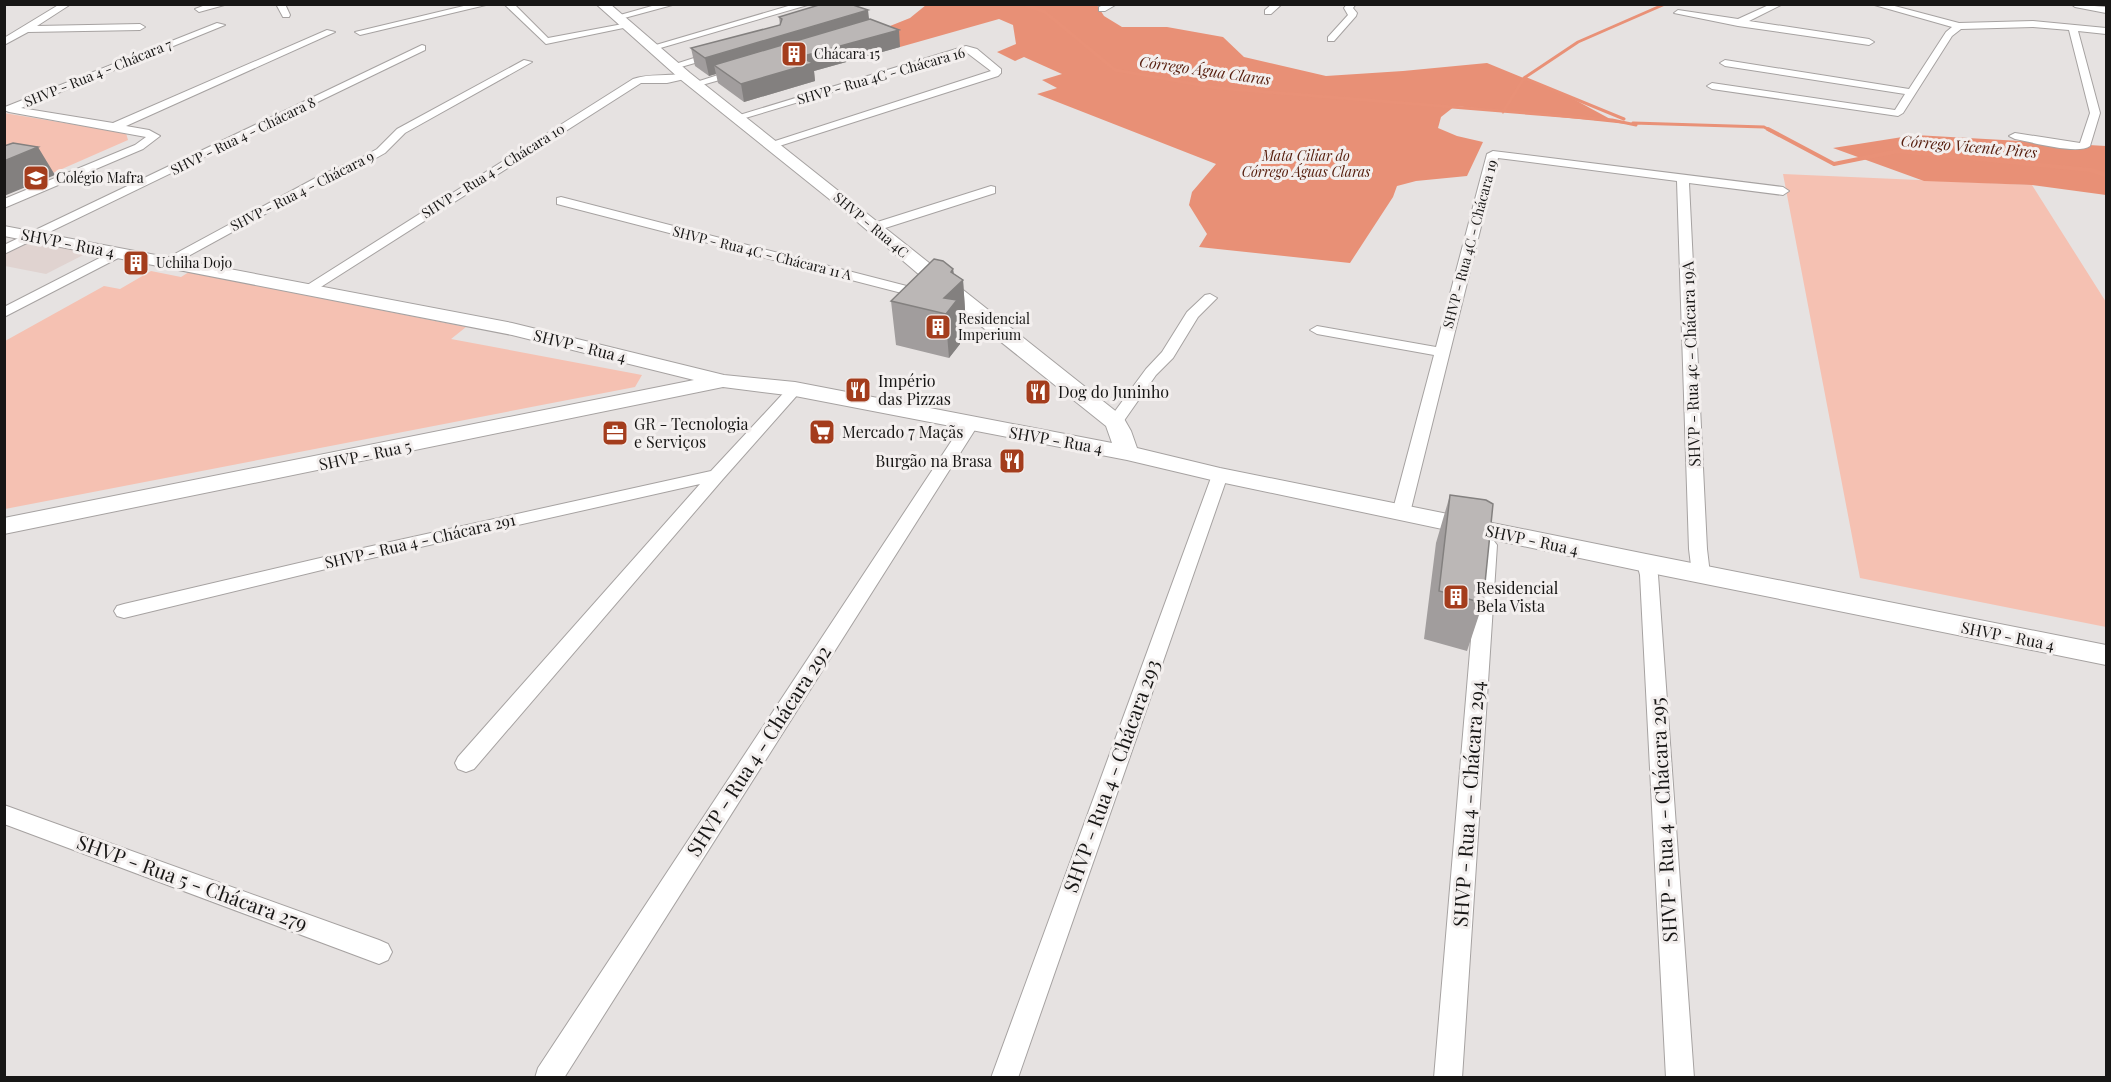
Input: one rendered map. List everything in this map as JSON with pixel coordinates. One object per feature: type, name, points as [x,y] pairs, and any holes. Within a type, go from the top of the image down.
[{"type":"street","points":[[4,42],[68,4]]},
{"type":"street","points":[[199,9],[224,4]]},
{"type":"street","points":[[280,4],[286,15]]},
{"type":"street","points":[[360,32],[486,4]]},
{"type":"street","points":[[508,4],[546,41],[623,22],[672,4]]},
{"type":"street","name":"SHVP - Rua 4C","points":[[602,4],[963,303],[1115,422]]},
{"type":"street","points":[[654,47],[807,4]]},
{"type":"street","points":[[1102,9],[1113,4]]},
{"type":"street","points":[[1268,12],[1278,4]]},
{"type":"street","points":[[1331,39],[1352,16],[1353,13],[1348,8],[1352,4]]},
{"type":"street","points":[[1738,23],[1779,4]]},
{"type":"street","points":[[1875,4],[1959,26],[2016,24],[2106,31]]},
{"type":"street","points":[[2075,4],[2106,9]]},
{"type":"street","points":[[1678,13],[1869,42]]},
{"type":"street","name":"SHVP - Rua 4 - Chácara 7","points":[[4,204],[129,152],[147,143],[154,136],[146,132],[9,109],[220,25]]},
{"type":"street","points":[[1712,86],[1892,113],[1900,112],[1949,34],[1959,26]]},
{"type":"street","points":[[25,29],[140,27]]},
{"type":"street","points":[[2015,136],[2084,146],[2095,113],[2073,28]]},
{"type":"street","points":[[114,127],[330,32]]},
{"type":"street","name":"SHVP - Rua 4 - Chácara 8","points":[[4,250],[422,48]]},
{"type":"street","name":"SHVP - Rua 4C - Chácara 16","points":[[738,117],[966,49],[974,51],[998,71],[773,145]]},
{"type":"street","points":[[685,75],[722,52]]},
{"type":"street","name":"SHVP - Rua 4 - Chácara 9","points":[[167,262],[325,177],[365,160],[381,151],[401,131],[527,62]]},
{"type":"street","points":[[1725,63],[1911,92]]},
{"type":"street","points":[[685,75],[750,68]]},
{"type":"street","name":"SHVP - Rua 4 - Chácara 10","points":[[308,289],[637,81],[667,80],[685,75]]},
{"type":"street","name":"SHVP - Rua 4C - Chácara 19","points":[[1401,513],[1493,154],[1783,191]]},
{"type":"street","name":"SHVP - Rua 4c - Chácara 19A","points":[[1683,179],[1699,562]]},
{"type":"street","points":[[874,227],[991,190]]},
{"type":"street","name":"SHVP - Rua 4C - Chácara 11 A","points":[[561,201],[963,303]]},
{"type":"street","name":"SHVP - Rua 4","points":[[4,231],[512,330],[724,381],[795,389],[970,425],[1127,453],[1220,475],[1646,563],[1699,562],[2106,655]]},
{"type":"street","points":[[4,313],[117,253]]},
{"type":"street","points":[[1127,453],[1115,422],[1151,372],[1168,355],[1192,315],[1210,298]]},
{"type":"street","points":[[1317,330],[1441,352]]},
{"type":"street","name":"SHVP - Rua 5","points":[[4,526],[724,381]]},
{"type":"street","points":[[466,763],[795,389]]},
{"type":"street","name":"SHVP - Rua 4 - Chácara 292","points":[[548,1077],[970,425]]},
{"type":"street","name":"SHVP - Rua 4 - Chácara 291","points":[[124,611],[363,554],[717,475]]},
{"type":"street","name":"SHVP - Rua 4 - Chácara 293","points":[[1004,1077],[1220,475]]},
{"type":"street","name":"SHVP - Rua 4 - Chácara 294","points":[[1448,1077],[1490,531]]},
{"type":"street","name":"SHVP - Rua 4 - Chácara 295","points":[[1646,563],[1649,575],[1680,1077]]},
{"type":"street","name":"SHVP - Rua 5 - Chácara 279","points":[[4,814],[379,952]]},
{"type":"shaded area","points":[[4,113],[126,133],[128,140],[14,190],[5,189]]},
{"type":"shaded area","points":[[1783,174],[2032,185],[2106,302],[2106,627],[1860,578]]},
{"type":"shaded area","points":[[31,237],[95,249],[46,274],[5,266],[5,250]]},
{"type":"shaded area","points":[[151,271],[181,277],[189,272],[466,327],[451,339],[642,375],[635,387],[5,509],[5,341],[104,286],[120,289]]},
{"type":"green space","name":"Mata Ciliar do Córrego Águas Claras","points":[[926,5],[1097,5],[1104,16],[1122,27],[1167,27],[1223,37],[1244,57],[1326,76],[1487,63],[1568,96],[1612,120],[1636,125],[1455,106],[1441,117],[1438,128],[1457,136],[1483,142],[1467,176],[1416,181],[1397,186],[1393,197],[1350,263],[1199,247],[1207,234],[1189,205],[1192,192],[1216,164],[1037,94],[1057,88],[1042,80],[1062,74],[1024,57],[1015,61],[997,52],[1016,44],[1013,25],[999,19],[900,47],[890,43],[880,30],[910,18]]},
{"type":"green space","points":[[1915,135],[2106,146],[2106,195],[2032,185],[1924,181],[1833,148]]},
{"type":"building","points":[[822,4],[850,4],[868,10],[705,58],[691,48],[780,25],[782,19],[779,17]]},
{"type":"building","points":[[870,19],[899,30],[800,57],[813,63],[741,84],[714,65]]},
{"type":"building","points":[[13,143],[38,147],[4,161],[4,146]]},
{"type":"building","points":[[934,259],[943,261],[953,269],[951,272],[963,280],[944,298],[957,300],[946,314],[891,301]]},
{"type":"building","points":[[1450,495],[1486,500],[1493,504],[1483,603],[1439,591]]},
{"type":"waterway","name":"Córrego Água Claras","points":[[1023,4],[1045,12],[1115,70],[1217,88],[1503,111]]},
{"type":"waterway","points":[[1524,78],[1578,42],[1665,4]]},
{"type":"waterway","points":[[1503,111],[1524,78]]},
{"type":"waterway","name":"Córrego Vicente Pires","points":[[1524,78],[1624,119]]},
{"type":"waterway","points":[[1503,111],[1612,120],[1636,125]]},
{"type":"waterway","name":"Córrego Vicente Pires","points":[[1633,123],[1764,127],[1771,131]]},
{"type":"waterway","name":"Córrego Vicente Pires","points":[[1768,129],[1834,164],[1898,151],[2091,170],[2106,175]]},
{"type":"place","name":"Chácara 15","points":[[794,54]]},
{"type":"place","name":"Colégio Mafra","points":[[36,178]]},
{"type":"place","name":"Uchiha Dojo","points":[[136,263]]},
{"type":"place","name":"Residencial Imperium","points":[[938,327]]},
{"type":"place","name":"Império das Pizzas","points":[[858,390]]},
{"type":"place","name":"Dog do Juninho","points":[[1038,392]]},
{"type":"place","name":"Mercado 7 Maçãs","points":[[822,432]]},
{"type":"place","name":"GR - Tecnologia e Serviços","points":[[615,433]]},
{"type":"place","name":"Burgão na Brasa","points":[[1012,461]]},
{"type":"place","name":"Residencial Bela Vista","points":[[1456,597]]}]
